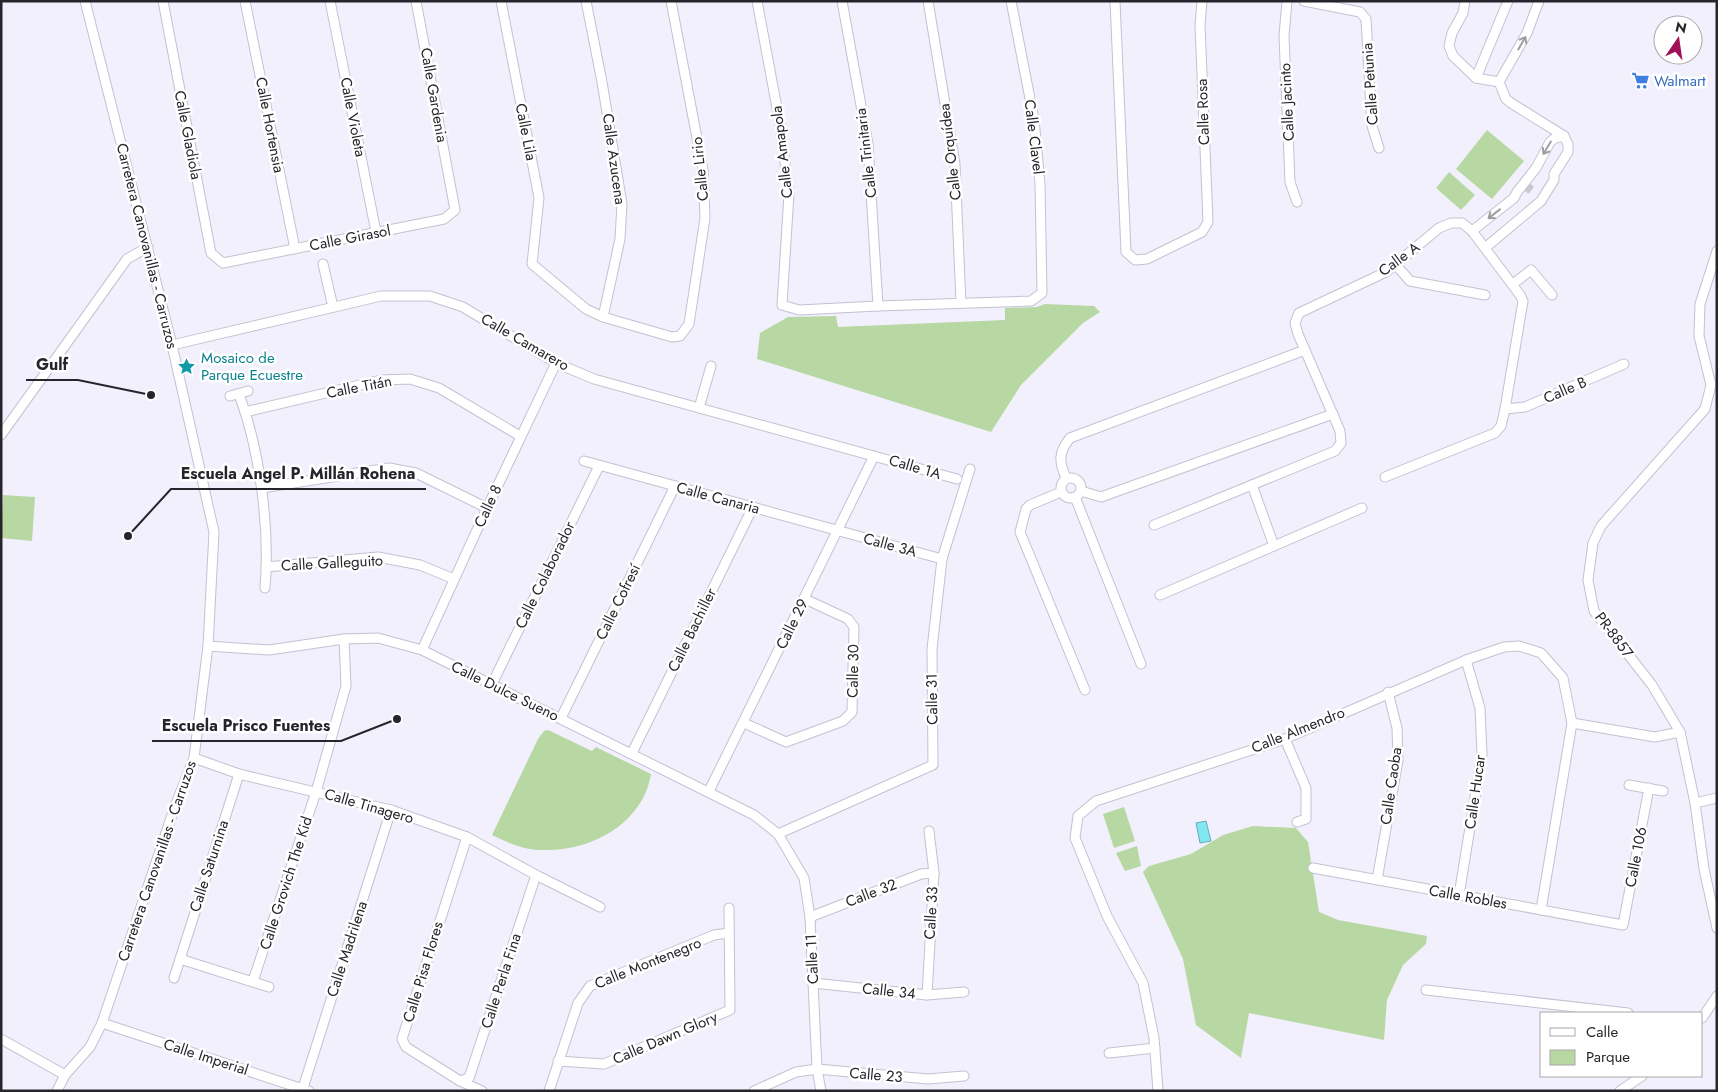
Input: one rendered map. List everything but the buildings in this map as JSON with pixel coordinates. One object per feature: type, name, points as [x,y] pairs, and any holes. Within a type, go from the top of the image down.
[{"type":"street","name":"Carretera Canovanillas - Carruzos","points":[[57,1091],[65,1075],[90,1047],[102,1024],[174,809],[194,758],[208,646],[214,532],[172,345],[85,1]]},
{"type":"street","name":"Calle Gladiola","points":[[164,1],[210,253],[222,263]]},
{"type":"street","name":"Calle Hortensia","points":[[245,1],[295,249]]},
{"type":"street","name":"Calle Violeta","points":[[330,1],[376,232]]},
{"type":"street","name":"Calle Gardenia","points":[[416,1],[451,189]]},
{"type":"street","name":"Calle Lila","points":[[501,1],[539,198],[532,264],[586,309],[602,317]]},
{"type":"street","name":"Calle Azucena","points":[[586,1],[602,82],[622,204],[620,239],[602,317]]},
{"type":"street","name":"Calle Lirio","points":[[602,317],[672,337],[680,336],[689,324],[705,218],[703,170],[671,1]]},
{"type":"street","name":"Calle Amapola","points":[[757,1],[780,124],[789,194],[782,305],[799,310],[878,306]]},
{"type":"street","name":"Calle Trinitaria","points":[[842,1],[868,144],[878,306]]},
{"type":"street","name":"Calle Orquídea","points":[[928,1],[955,164],[961,304]]},
{"type":"street","name":"Calle Clavel","points":[[961,304],[1031,301],[1042,293],[1040,184],[1034,119],[1011,1]]},
{"type":"street","name":"Calle Rosa","points":[[1115,1],[1126,252],[1135,260],[1147,259],[1202,232],[1208,222],[1200,25],[1202,1]]},
{"type":"street","name":"Calle Jacinto","points":[[1287,1],[1284,36],[1290,182],[1297,202]]},
{"type":"street","name":"Calle Petunia","points":[[1304,1],[1360,12],[1366,19],[1372,126],[1379,148]]},
{"type":"street","points":[[1465,1],[1463,13],[1452,33],[1448,46],[1453,56],[1476,78],[1499,82]]},
{"type":"street","points":[[1476,78],[1508,1]]},
{"type":"street","points":[[1499,82],[1527,34],[1539,1]]},
{"type":"street","points":[[1485,248],[1541,201],[1554,180],[1554,174],[1568,152],[1568,144],[1564,136],[1506,99],[1499,82]]},
{"type":"street","points":[[1514,198],[1535,169],[1550,142],[1555,138],[1564,136]]},
{"type":"street","points":[[1533,181],[1536,175],[1535,169]]},
{"type":"street","name":"Calle Girasol","points":[[222,263],[444,219],[455,210],[451,189]]},
{"type":"street","points":[[1385,478],[1496,433],[1501,426],[1523,301],[1513,284],[1472,230],[1514,198],[1525,192]]},
{"type":"street","name":"Calle A","points":[[1154,525],[1335,451],[1341,443],[1340,431],[1295,323],[1299,313],[1386,272],[1439,228],[1451,223],[1462,223],[1472,230]]},
{"type":"street","points":[[1,435],[127,259],[148,247]]},
{"type":"street","name":"PR-8857","points":[[1717,252],[1700,304],[1699,336],[1711,385],[1705,409],[1601,526],[1593,543],[1588,580],[1594,611],[1652,685],[1680,732],[1695,803],[1704,869],[1717,928]]},
{"type":"street","points":[[323,264],[333,307]]},
{"type":"street","points":[[1395,264],[1410,281],[1485,296]]},
{"type":"street","points":[[1513,284],[1531,270],[1552,295]]},
{"type":"street","name":"Calle Camarero","points":[[172,345],[381,296],[430,296],[463,307],[556,363],[594,379],[874,456]]},
{"type":"street","points":[[878,306],[961,304]]},
{"type":"street","points":[[1066,478],[1061,460],[1061,452],[1070,438],[1305,350]]},
{"type":"street","name":"Calle 8","points":[[422,650],[520,436],[556,363]]},
{"type":"street","name":"Calle B","points":[[1505,409],[1525,407],[1624,364]]},
{"type":"street","points":[[699,408],[711,366]]},
{"type":"street","name":"Calle Titán","points":[[245,412],[380,380],[410,380],[439,388],[520,436]]},
{"type":"street","points":[[248,391],[234,395],[245,412],[262,488],[266,567],[265,588]]},
{"type":"street","points":[[1141,664],[1078,494],[1081,487],[1078,480],[1070,477],[1066,478],[1061,484],[1061,492],[1067,498],[1078,494],[1101,497],[1333,414]]},
{"type":"street","name":"Calle 1A","points":[[874,456],[957,479]]},
{"type":"street","name":"Calle 29","points":[[709,792],[874,456]]},
{"type":"street","name":"Calle Canaria","points":[[584,461],[837,531]]},
{"type":"street","name":"Calle Colaborador","points":[[492,684],[599,466]]},
{"type":"street","points":[[262,488],[390,468],[416,473],[487,508]]},
{"type":"street","name":"Calle 31","points":[[778,834],[933,765],[932,649],[942,559],[970,469]]},
{"type":"street","points":[[1252,485],[1274,546]]},
{"type":"street","name":"Calle Cofresí","points":[[561,718],[675,486]]},
{"type":"street","points":[[1061,492],[1030,505],[1026,509],[1020,532],[1085,690]]},
{"type":"street","name":"Calle Bachiller","points":[[632,753],[752,507]]},
{"type":"street","points":[[1160,595],[1362,508]]},
{"type":"street","name":"Calle 3A","points":[[837,531],[942,559]]},
{"type":"street","name":"Calle Galleguito","points":[[266,567],[378,557],[420,564],[454,579]]},
{"type":"street","name":"Calle 30","points":[[744,723],[786,742],[843,721],[852,712],[854,627],[848,619],[804,599]]},
{"type":"street","name":"Calle Dulce Sueno","points":[[208,646],[269,650],[344,640],[378,638],[422,650],[754,815],[778,834]]},
{"type":"street","name":"Calle Grovich The Kid","points":[[254,981],[316,792],[346,686],[344,640]]},
{"type":"street","name":"Calle Almendro","points":[[1158,1091],[1155,1048],[1143,983],[1107,916],[1075,838],[1078,816],[1096,801],[1285,738],[1466,660],[1504,647],[1519,646],[1541,653],[1563,678],[1572,723],[1542,910]]},
{"type":"street","name":"Calle Hucar","points":[[1459,895],[1482,754],[1480,708],[1466,660]]},
{"type":"street","name":"Calle Caoba","points":[[1377,880],[1398,760],[1397,728],[1388,692]]},
{"type":"street","points":[[1572,723],[1655,737],[1680,732]]},
{"type":"street","points":[[1285,738],[1306,788],[1306,819],[1297,822]]},
{"type":"street","name":"Calle Tinagero","points":[[194,758],[238,774],[391,810],[467,837],[600,907]]},
{"type":"street","name":"Calle Saturnina","points":[[174,978],[238,774]]},
{"type":"street","points":[[1629,784],[1663,791]]},
{"type":"street","name":"Calle 106","points":[[1623,925],[1649,788]]},
{"type":"street","points":[[1695,803],[1717,798]]},
{"type":"street","name":"Calle Madrilena","points":[[306,1089],[391,810]]},
{"type":"street","name":"Calle 33","points":[[926,996],[934,873],[929,830]]},
{"type":"street","name":"Calle 11","points":[[778,834],[804,878],[810,916],[817,1069],[821,1091]]},
{"type":"street","name":"Calle Pisa Flores","points":[[467,837],[453,874],[402,1038],[406,1047],[460,1081],[482,1090]]},
{"type":"street","name":"Calle Robles","points":[[1313,868],[1623,925]]},
{"type":"street","name":"Calle 32","points":[[810,916],[921,874],[934,873]]},
{"type":"street","name":"Calle Perla Fina","points":[[460,1081],[469,1078],[536,875]]},
{"type":"street","name":"Calle Dawn Glory","points":[[558,1061],[604,1064],[730,1010],[729,908]]},
{"type":"street","name":"Calle Montenegro","points":[[549,1091],[578,1003],[590,986],[714,935],[728,933]]},
{"type":"street","points":[[180,959],[269,987]]},
{"type":"street","name":"Calle 34","points":[[814,983],[926,996],[964,992]]},
{"type":"street","points":[[1426,990],[1619,1012]]},
{"type":"street","points":[[1703,1017],[1717,996]]},
{"type":"street","name":"Calle Imperial","points":[[102,1024],[306,1089]]},
{"type":"street","points":[[1,1039],[65,1075]]},
{"type":"street","points":[[1109,1053],[1155,1048]]},
{"type":"street","points":[[754,1091],[796,1072],[817,1069]]},
{"type":"street","name":"Calle 23","points":[[817,1069],[928,1079],[964,1076]]},
{"type":"street","points":[[1620,1091],[1641,1077]]},
{"type":"green space","points":[[1487,130],[1524,161],[1492,199],[1456,169]]},
{"type":"green space","points":[[1449,172],[1475,195],[1461,210],[1436,188]]},
{"type":"green space","points":[[1045,304],[1094,306],[1100,312],[1083,323],[1021,385],[991,432],[757,359],[760,333],[788,317],[836,316],[838,327],[1005,320],[1005,308],[1037,307]]},
{"type":"green space","points":[[3,495],[35,497],[32,541],[1,538]]},
{"type":"green space","points":[[548,730],[592,751],[596,747],[651,774],[646,792],[637,807],[626,821],[612,832],[578,846],[535,850],[516,846],[492,835],[538,739],[544,731]]},
{"type":"green space","points":[[1124,807],[1135,841],[1114,848],[1103,814]]},
{"type":"green space","points":[[1253,826],[1296,828],[1308,842],[1319,912],[1338,920],[1427,936],[1426,944],[1403,965],[1387,1000],[1384,1040],[1249,1013],[1241,1058],[1196,1025],[1183,959],[1143,872],[1149,866],[1191,854],[1223,835]]},
{"type":"green space","points":[[1137,846],[1141,866],[1125,871],[1116,853]]},
{"type":"water","points":[[1206,821],[1211,841],[1200,843],[1196,823]]},
{"type":"tunnel","points":[[1525,191],[1533,181]]},
{"type":"place","name":"Walmart","points":[[1640,81]]},
{"type":"place","name":"Mosaico de Parque Ecuestre","points":[[187,367]]},
{"type":"place","name":"Gulf","points":[[151,395]]},
{"type":"place","name":"Escuela Angel P. Millán Rohena","points":[[128,536]]},
{"type":"place","name":"Escuela Prisco Fuentes","points":[[397,719]]}]
